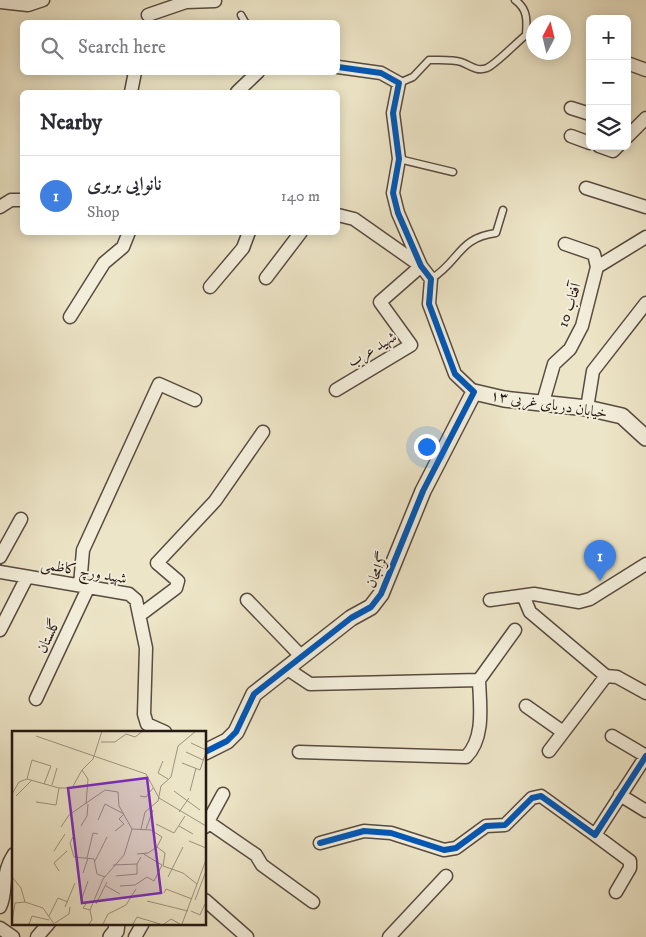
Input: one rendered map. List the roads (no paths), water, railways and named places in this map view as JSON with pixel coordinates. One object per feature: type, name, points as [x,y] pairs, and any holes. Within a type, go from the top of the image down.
[{"type":"street","points":[[0,2],[28,5],[43,0]]},
{"type":"street","points":[[147,19],[152,0]]},
{"type":"street","points":[[147,19],[186,2],[215,1]]},
{"type":"street","points":[[631,64],[646,70]]},
{"type":"street","points":[[340,67],[380,73],[399,82],[392,113],[399,159],[393,193],[398,213],[421,266],[431,279],[429,304],[455,374],[474,392]]},
{"type":"street","points":[[131,90],[134,75]]},
{"type":"street","points":[[239,90],[255,75]]},
{"type":"street","points":[[571,108],[586,113]]},
{"type":"street","points":[[631,130],[646,118]]},
{"type":"street","points":[[571,136],[586,142]]},
{"type":"street","points":[[586,188],[646,207]]},
{"type":"street","points":[[0,207],[12,200],[20,200]]},
{"type":"street","points":[[340,216],[354,219],[421,266]]},
{"type":"street","points":[[70,317],[104,263],[123,247],[128,235]]},
{"type":"street","points":[[210,287],[243,248],[248,235]]},
{"type":"street","points":[[266,278],[299,235]]},
{"type":"street","points":[[565,244],[594,254],[597,267],[646,237]]},
{"type":"street","name":"شهید عرب","points":[[336,390],[411,345],[380,302],[421,266]]},
{"type":"street","name":"آفتاب 10","points":[[543,402],[554,364],[570,349],[582,326],[597,267]]},
{"type":"street","points":[[587,408],[593,371],[644,311]]},
{"type":"street","name":"گلستان","points":[[36,699],[85,586],[84,550],[158,384],[195,400]]},
{"type":"street","name":"خیابان دریای غربی ۱۳","points":[[474,392],[504,398],[587,408],[622,416],[646,438]]},
{"type":"street","name":"گرامجان","points":[[206,751],[227,741],[236,732],[254,694],[351,618],[371,606],[382,594],[423,491],[474,392]]},
{"type":"street","points":[[140,615],[176,588],[178,580],[157,563],[215,501],[263,432]]},
{"type":"street","points":[[0,558],[21,519]]},
{"type":"street","points":[[490,600],[534,594],[579,602],[590,599],[646,564]]},
{"type":"street","name":"شهید ورچ کاظمی","points":[[0,572],[129,594],[136,600],[146,648],[144,714],[148,724],[163,731]]},
{"type":"street","points":[[0,630],[27,577]]},
{"type":"street","points":[[527,596],[526,600],[530,612],[606,676],[617,677],[646,693]]},
{"type":"street","points":[[247,600],[301,656]]},
{"type":"street","points":[[299,752],[466,757],[476,747],[480,715],[479,680],[515,630]]},
{"type":"street","points":[[286,668],[310,684],[479,680]]},
{"type":"street","points":[[550,751],[606,676]]},
{"type":"street","points":[[526,706],[563,732]]},
{"type":"street","points":[[595,834],[646,756],[612,736]]},
{"type":"street","points":[[222,794],[206,825],[256,855],[262,865],[313,902]]},
{"type":"street","points":[[620,795],[646,811]]},
{"type":"street","points":[[320,843],[364,830],[391,833],[444,850],[456,848],[486,826],[505,825],[532,798],[541,796],[630,861],[630,868],[616,892]]},
{"type":"street","points":[[0,907],[3,902],[3,880],[7,863],[12,857]]},
{"type":"street","points":[[390,937],[446,876]]},
{"type":"street","points":[[206,901],[247,937]]},
{"type":"street","points":[[37,937],[48,924]]},
{"type":"street","points":[[111,937],[116,931],[117,924]]},
{"type":"street","points":[[0,928],[13,937]]},
{"type":"lane","points":[[399,82],[413,77],[429,60],[459,61],[476,70],[485,69],[496,62],[526,35],[527,18],[522,5],[515,0]]},
{"type":"lane","points":[[241,15],[244,20]]},
{"type":"lane","points":[[399,159],[453,172]]},
{"type":"lane","points":[[431,279],[446,270],[466,244],[479,236],[496,233],[502,210]]},
{"type":"place","name":"نانوایی بربری","points":[[600,581]]}]
